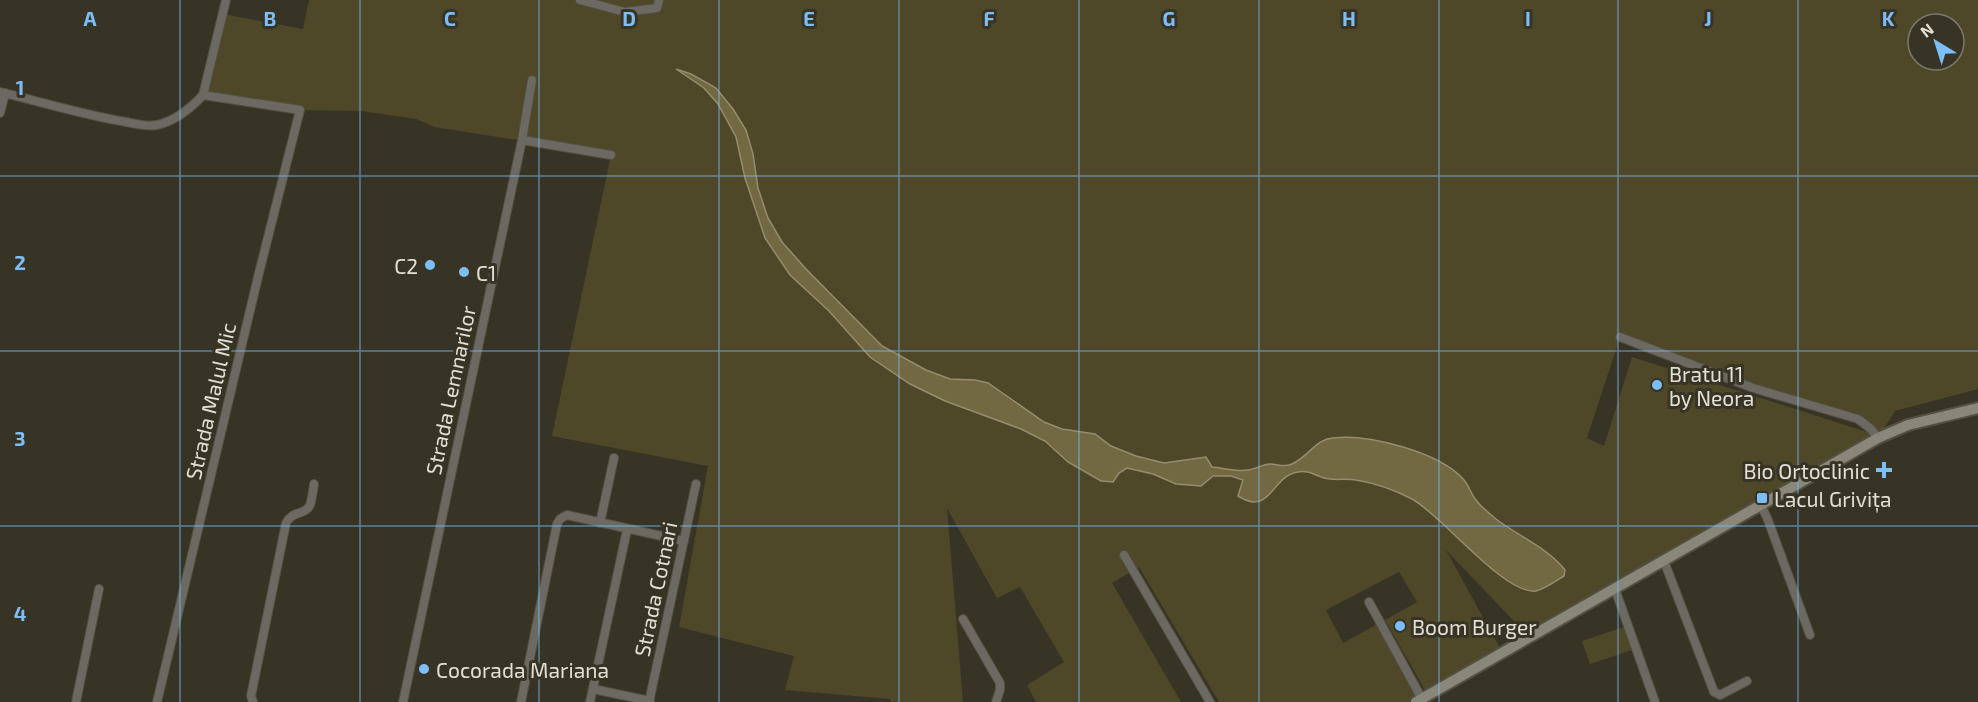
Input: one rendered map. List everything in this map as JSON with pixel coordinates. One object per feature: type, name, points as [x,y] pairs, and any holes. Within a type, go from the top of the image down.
[{"type":"main road","points":[[1419,700],[1878,438],[1908,425],[1978,408]]},
{"type":"street","points":[[0,113],[2,92],[108,119],[147,126],[158,125],[178,116],[203,95],[226,0]]},
{"type":"street","points":[[580,0],[625,12],[657,8],[658,0]]},
{"type":"street","name":"Strada Lemnarilor","points":[[403,702],[522,140],[532,80]]},
{"type":"street","name":"Strada Malul Mic","points":[[157,702],[258,276],[300,110],[203,95]]},
{"type":"street","points":[[522,140],[611,155]]},
{"type":"street","points":[[1620,337],[1754,388],[1858,419],[1878,438]]},
{"type":"street","points":[[600,523],[614,458]]},
{"type":"street","points":[[252,702],[286,523],[291,516],[307,510],[314,484]]},
{"type":"street","name":"Strada Cotnari","points":[[650,702],[696,484]]},
{"type":"street","points":[[1761,505],[1810,635]]},
{"type":"street","points":[[521,702],[557,524],[560,519],[567,515],[684,541]]},
{"type":"street","points":[[590,702],[627,530]]},
{"type":"street","points":[[1124,555],[1210,702]]},
{"type":"street","points":[[1664,561],[1714,692],[1720,695],[1747,681]]},
{"type":"street","points":[[1615,588],[1655,702]]},
{"type":"street","points":[[76,702],[99,589]]},
{"type":"street","points":[[1369,602],[1419,700]]},
{"type":"street","points":[[963,619],[1000,683],[996,702]]},
{"type":"street","points":[[593,689],[650,702]]},
{"type":"shaded area","points":[[309,0],[1978,0],[1978,389],[1895,411],[1878,438],[1858,419],[1620,337],[1587,438],[1604,446],[1632,357],[1870,433],[1874,438],[1529,637],[1446,550],[1502,652],[1428,695],[1385,620],[1417,602],[1399,572],[1326,610],[1343,643],[1381,622],[1422,699],[1416,702],[1219,702],[1139,567],[1112,583],[1181,702],[1036,702],[1027,685],[1064,662],[1020,587],[997,598],[947,508],[963,702],[891,702],[890,699],[785,690],[794,656],[679,627],[708,466],[552,436],[611,155],[435,127],[416,119],[362,111],[300,110],[203,95],[223,14],[303,29]]},
{"type":"shaded area","points":[[676,69],[691,74],[716,88],[733,109],[746,130],[753,154],[758,188],[768,218],[782,242],[882,346],[926,370],[950,379],[988,383],[1044,422],[1062,429],[1095,434],[1111,446],[1136,456],[1164,463],[1206,457],[1212,467],[1235,470],[1248,470],[1267,464],[1286,466],[1298,461],[1327,439],[1333,438],[1384,442],[1421,453],[1453,470],[1464,480],[1474,498],[1483,508],[1550,555],[1565,570],[1564,576],[1536,591],[1523,589],[1507,581],[1412,499],[1363,481],[1328,479],[1308,472],[1298,472],[1282,480],[1264,499],[1258,502],[1238,496],[1243,480],[1231,476],[1213,476],[1201,486],[1176,484],[1153,474],[1127,468],[1119,473],[1113,482],[1101,481],[1068,462],[1045,441],[1021,429],[945,401],[910,384],[870,357],[829,311],[790,275],[765,238],[745,178],[736,137],[718,104],[704,88]]},
{"type":"shaded area","points":[[1624,627],[1632,650],[1590,664],[1582,641]]},
{"type":"place","name":"C2","points":[[430,265]]},
{"type":"place","name":"C1","points":[[464,272]]},
{"type":"place","name":"Bratu 11 by Neora","points":[[1657,385]]},
{"type":"place","name":"Bio Ortoclinic","points":[[1884,470]]},
{"type":"place","name":"Lacul Grivița","points":[[1762,498]]},
{"type":"place","name":"Boom Burger","points":[[1400,626]]},
{"type":"place","name":"Cocorada Mariana","points":[[424,669]]}]
